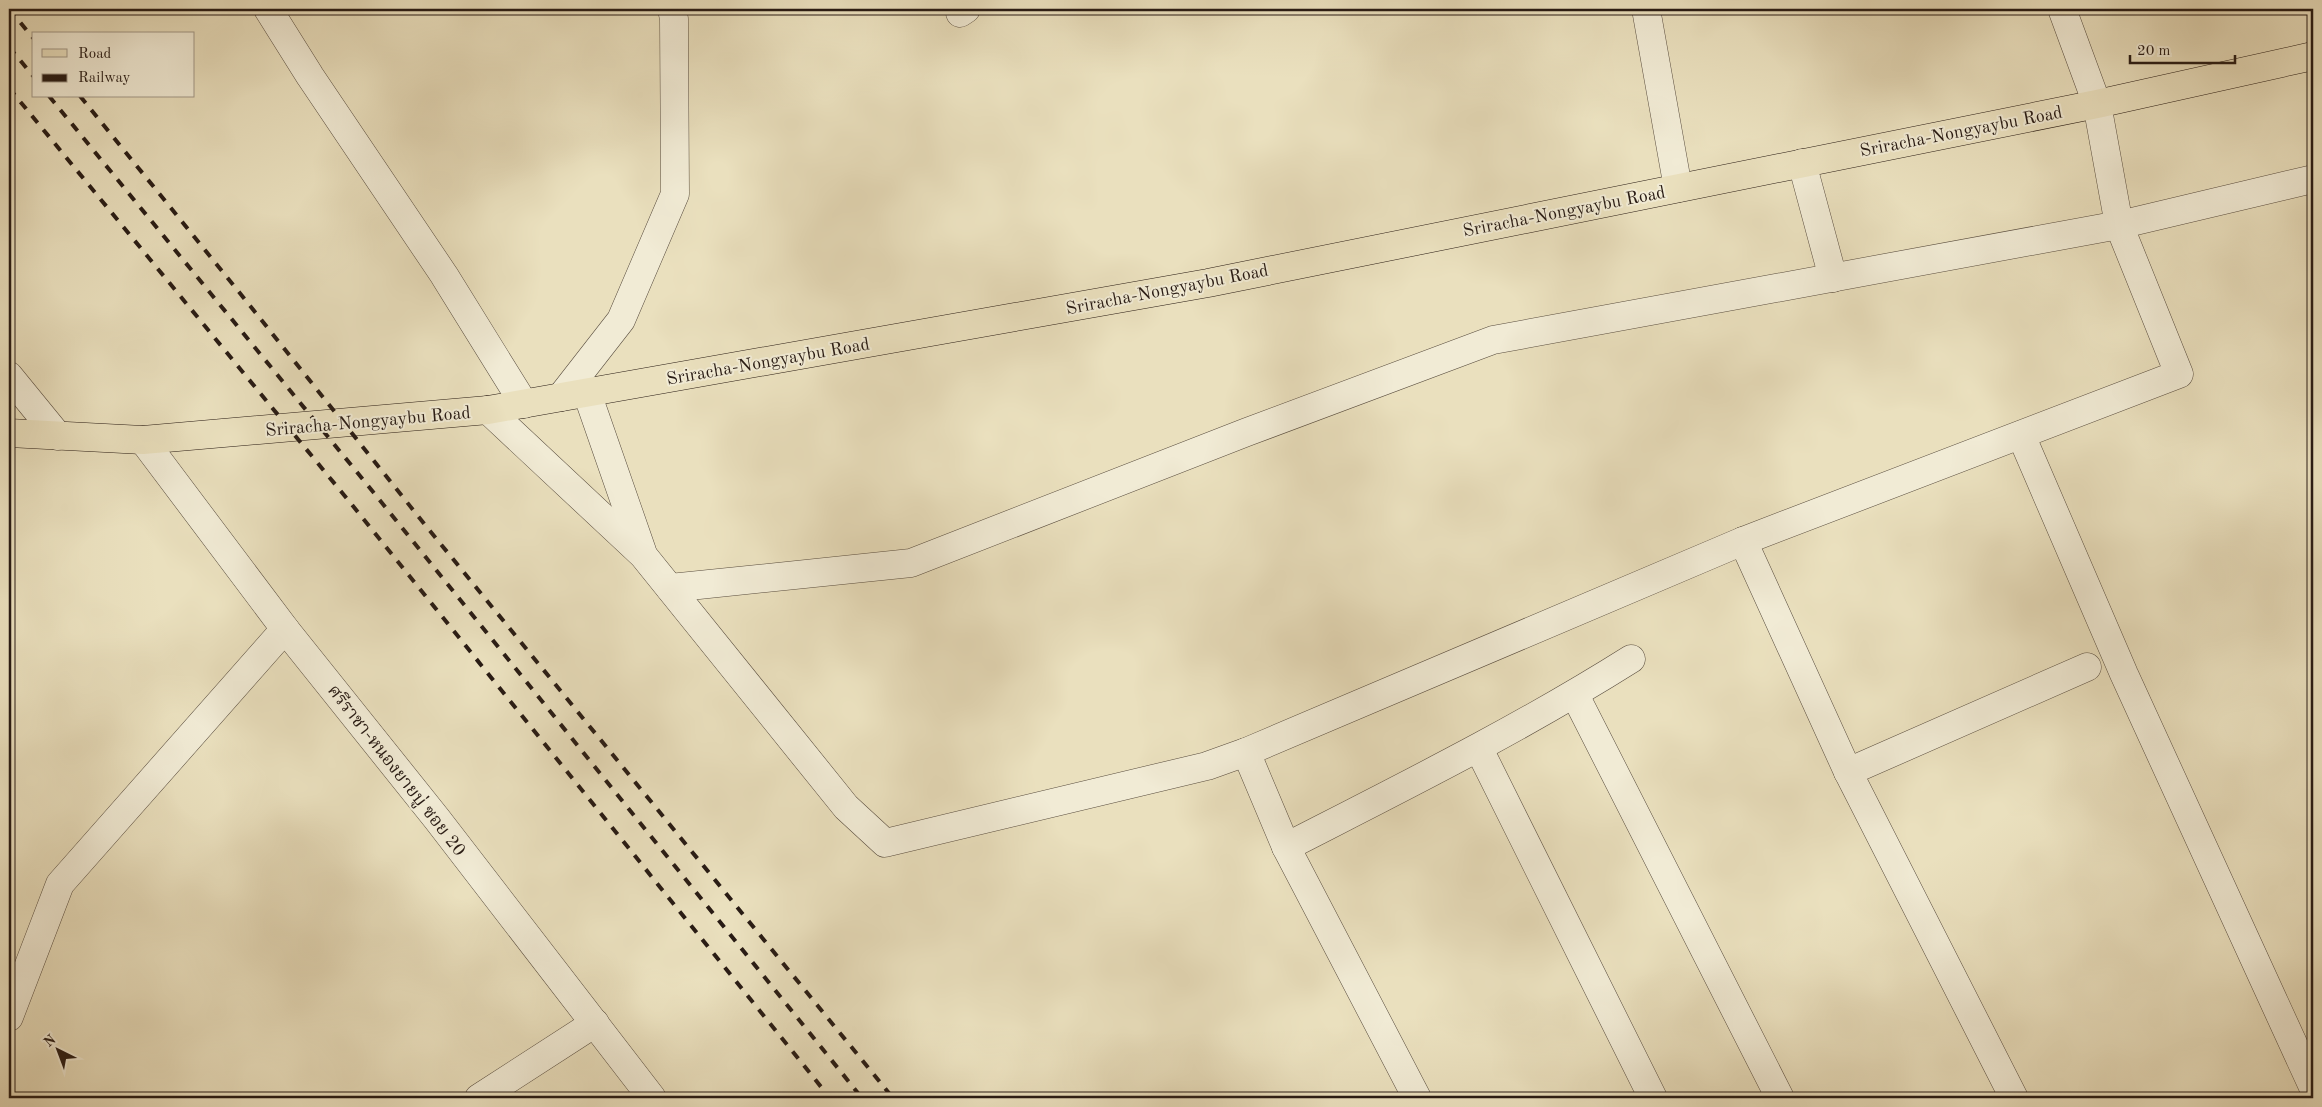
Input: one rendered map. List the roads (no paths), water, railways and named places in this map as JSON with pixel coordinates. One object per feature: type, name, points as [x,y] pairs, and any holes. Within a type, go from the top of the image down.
[{"type":"main road","name":"Sriracha-Nongyaybu Road","points":[[9,433],[142,440],[488,410],[1208,283],[2097,104],[2313,56]]},
{"type":"street","points":[[268,9],[310,76],[444,275],[524,404]]},
{"type":"street","points":[[1646,9],[1678,188]]},
{"type":"street","points":[[488,410],[643,555],[846,807],[885,843],[1207,766],[1246,752],[1743,541],[2179,374],[2119,226],[2097,104],[2062,9]]},
{"type":"street","points":[[643,555],[574,395],[620,320],[675,194],[678,12]]},
{"type":"street","points":[[1802,163],[1833,278]]},
{"type":"street","points":[[670,588],[911,563],[1247,432],[1493,340],[2119,226],[2313,179]]},
{"type":"street","points":[[9,376],[58,436]]},
{"type":"street","points":[[2021,435],[2124,674],[2313,1087]]},
{"type":"street","name":"ศรีราชา-หนองยายบู่ ซอย 20","points":[[142,440],[285,629],[652,1098]]},
{"type":"street","points":[[1743,541],[1848,772],[2014,1098]]},
{"type":"street","points":[[9,1017],[60,884],[285,629]]},
{"type":"street","points":[[1286,847],[1479,749],[1575,695],[1631,659]]},
{"type":"street","points":[[1848,772],[2087,667]]},
{"type":"street","points":[[1575,695],[1780,1098]]},
{"type":"street","points":[[1479,749],[1653,1098]]},
{"type":"street","points":[[1246,752],[1286,847],[1417,1098]]},
{"type":"street","points":[[479,1098],[594,1023]]},
{"type":"railway","points":[[9,9],[32,37]]},
{"type":"railway","points":[[9,47],[32,75]]},
{"type":"railway","points":[[9,88],[353,506],[830,1098]]},
{"type":"railway","points":[[51,98],[374,493],[862,1098]]},
{"type":"railway","points":[[82,98],[426,526],[893,1098]]}]
